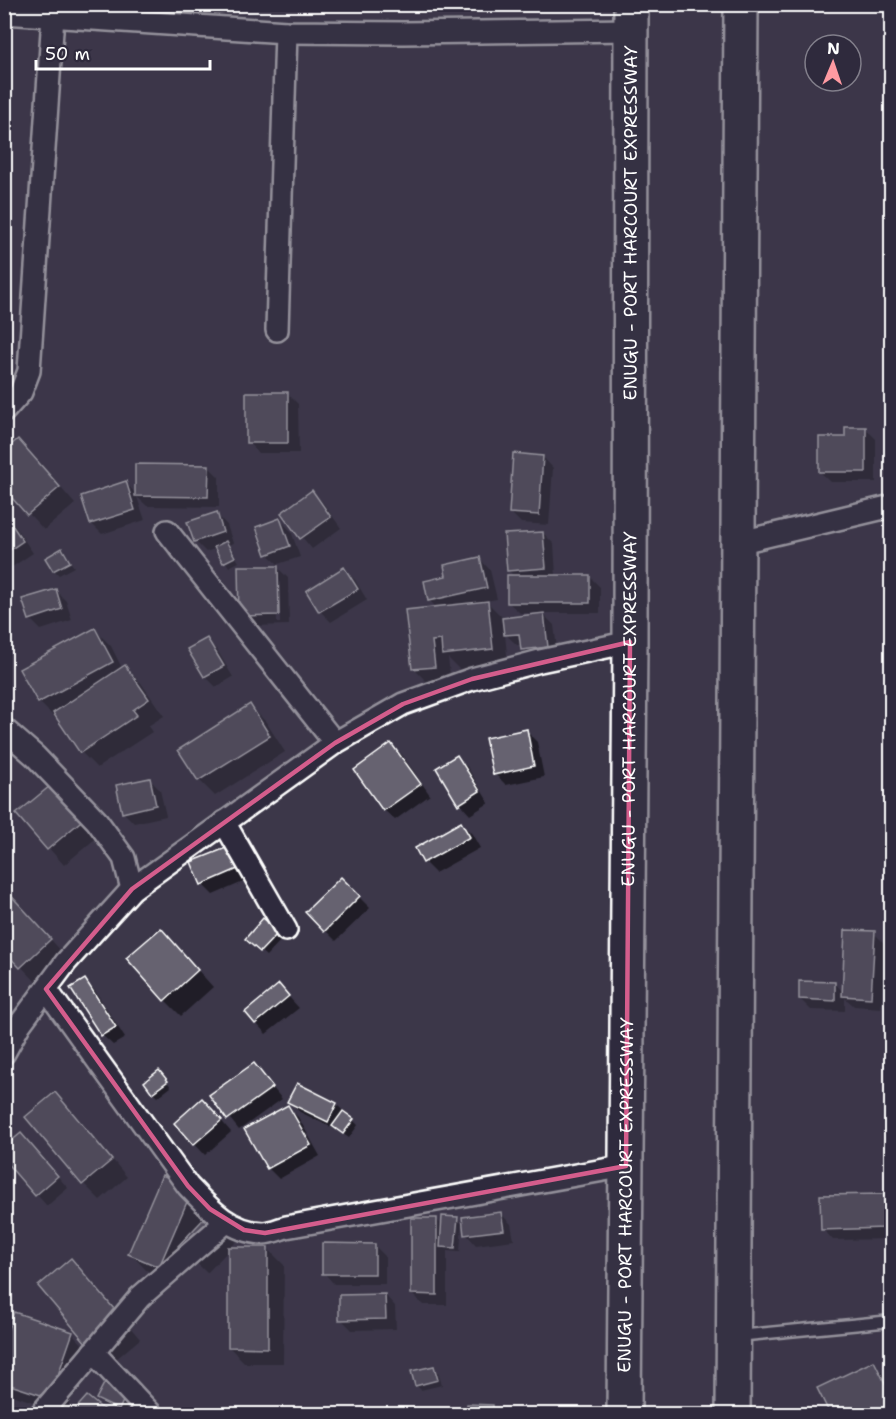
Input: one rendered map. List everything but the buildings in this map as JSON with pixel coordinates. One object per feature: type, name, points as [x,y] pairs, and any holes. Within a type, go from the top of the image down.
[{"type":"highway","points":[[733,1414],[741,4]]},
{"type":"highway","name":"ENUGU - PORT HARCOURT EXPRESSWAY","points":[[624,1414],[630,642],[631,17]]},
{"type":"street","points":[[4,13],[286,32],[403,33],[631,17]]},
{"type":"street","points":[[4,411],[21,392],[28,370],[53,16]]},
{"type":"street","points":[[277,330],[286,32]]},
{"type":"street","points":[[737,543],[891,506]]},
{"type":"street","points":[[167,531],[335,743]]},
{"type":"street","points":[[4,1053],[20,1024],[66,962],[132,889],[335,743],[403,704],[472,679],[540,661],[630,642]]},
{"type":"street","points":[[4,729],[35,756],[98,821],[124,858],[132,889]]},
{"type":"street","points":[[224,822],[286,930]]},
{"type":"street","points":[[46,989],[188,1186],[226,1222],[244,1230],[265,1233],[286,1227],[626,1166]]},
{"type":"street","points":[[41,1414],[140,1297],[226,1222]]},
{"type":"street","points":[[93,1352],[151,1414]]},
{"type":"lane","points":[[734,1336],[891,1321]]},
{"type":"highlighted area","points":[[630,642],[626,1166],[265,1233],[244,1230],[210,1209],[188,1186],[46,989],[132,889],[335,743],[403,704],[472,679]]}]
